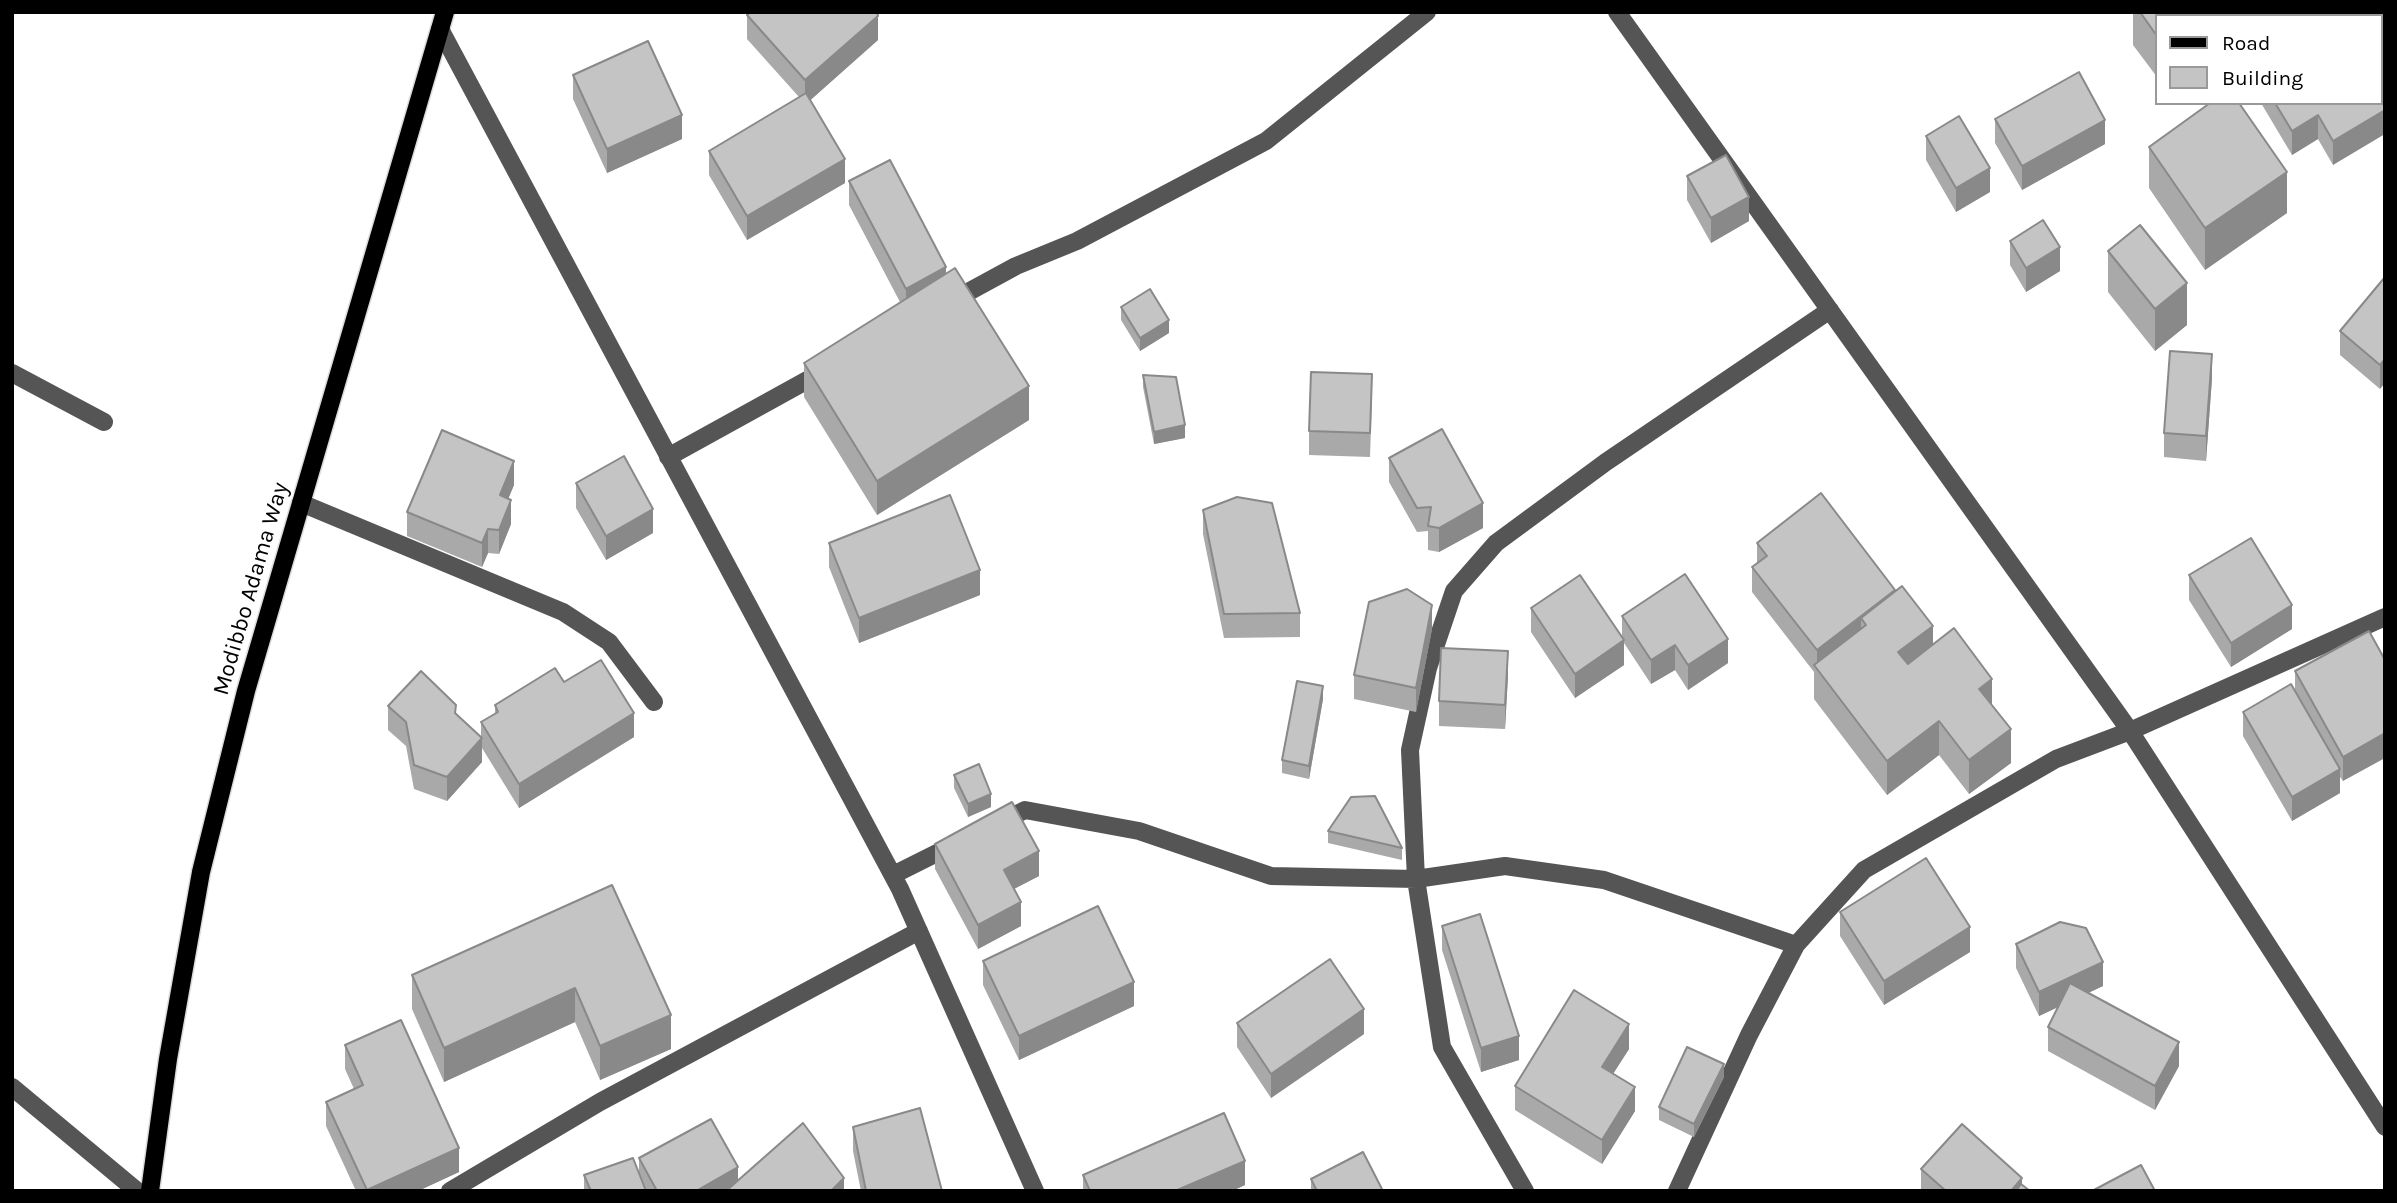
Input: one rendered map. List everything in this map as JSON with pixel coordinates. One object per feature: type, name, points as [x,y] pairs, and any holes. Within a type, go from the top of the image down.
[{"type":"main road","name":"Modibbo Adama Way","points":[[150,1191],[167,1059],[201,872],[246,691],[442,20]]},
{"type":"street","points":[[932,312],[1016,266],[1077,241],[1266,141],[1427,12]]},
{"type":"street","points":[[1617,12],[2130,731],[2385,1127]]},
{"type":"street","points":[[442,20],[667,457],[893,875],[1035,1191]]},
{"type":"street","points":[[1525,1191],[1442,1047],[1416,878],[1410,750],[1428,668],[1454,591],[1496,543],[1606,462],[1830,310]]},
{"type":"street","points":[[667,457],[836,365]]},
{"type":"street","points":[[12,373],[104,422]]},
{"type":"street","points":[[301,503],[564,612],[609,642],[654,702]]},
{"type":"street","points":[[1677,1191],[1749,1035],[1796,945],[1864,870],[2056,759],[2130,731],[2385,617]]},
{"type":"street","points":[[893,875],[1025,810],[1139,831],[1271,876],[1416,878],[1505,866],[1604,880],[1796,945]]},
{"type":"street","points":[[450,1191],[600,1102],[919,931]]},
{"type":"street","points":[[12,1087],[137,1191]]},
{"type":"building","points":[[750,12],[877,12],[878,16],[805,80],[747,15]]},
{"type":"building","points":[[2140,12],[2210,12],[2156,14],[2156,35]]},
{"type":"building","points":[[2353,12],[2354,14],[2334,14]]},
{"type":"building","points":[[648,41],[682,115],[607,149],[573,75]]},
{"type":"building","points":[[2383,63],[2385,110],[2333,141],[2318,115],[2292,131],[2276,105],[2383,105]]},
{"type":"building","points":[[2079,72],[2105,120],[2022,166],[1995,119]]},
{"type":"building","points":[[806,93],[845,159],[747,216],[709,151]]},
{"type":"building","points":[[2207,105],[2240,105],[2287,172],[2205,228],[2149,147]]},
{"type":"building","points":[[1959,116],[1990,168],[1956,188],[1926,136]]},
{"type":"building","points":[[1726,155],[1749,197],[1711,218],[1687,176]]},
{"type":"building","points":[[890,160],[946,267],[906,289],[849,181]]},
{"type":"building","points":[[2043,220],[2060,247],[2026,268],[2010,241]]},
{"type":"building","points":[[2140,225],[2187,283],[2155,309],[2108,251]]},
{"type":"building","points":[[955,268],[1029,386],[877,481],[804,363]]},
{"type":"building","points":[[2385,277],[2385,359],[2380,365],[2340,331]]},
{"type":"building","points":[[1150,289],[1169,320],[1140,338],[1121,307]]},
{"type":"building","points":[[2170,351],[2212,354],[2206,436],[2164,433]]},
{"type":"building","points":[[1311,372],[1372,374],[1370,433],[1309,431]]},
{"type":"building","points":[[1143,375],[1176,377],[1185,425],[1154,432]]},
{"type":"building","points":[[1442,429],[1483,503],[1439,528],[1428,526],[1431,507],[1417,508],[1389,458]]},
{"type":"building","points":[[442,430],[514,461],[500,495],[511,500],[499,530],[488,529],[482,543],[407,512]]},
{"type":"building","points":[[624,456],[653,509],[606,536],[576,483]]},
{"type":"building","points":[[1821,493],[1895,590],[1817,650],[1752,567],[1767,556],[1757,543]]},
{"type":"building","points":[[950,495],[980,570],[859,618],[829,543]]},
{"type":"building","points":[[1237,497],[1272,503],[1300,613],[1224,614],[1203,510]]},
{"type":"building","points":[[2251,538],[2292,605],[2231,643],[2189,575]]},
{"type":"building","points":[[1685,574],[1728,639],[1688,665],[1675,645],[1651,660],[1622,616]]},
{"type":"building","points":[[1580,575],[1624,640],[1575,674],[1531,608]]},
{"type":"building","points":[[1902,586],[1933,626],[1898,652],[1908,664],[1954,628],[1992,679],[1979,689],[2011,729],[1969,760],[1939,721],[1887,761],[1814,665],[1866,625],[1861,618]]},
{"type":"building","points":[[1407,589],[1432,605],[1416,688],[1354,675],[1369,602]]},
{"type":"building","points":[[2369,631],[2385,660],[2385,733],[2343,757],[2295,671]]},
{"type":"building","points":[[1441,648],[1508,651],[1505,705],[1439,701]]},
{"type":"building","points":[[601,660],[634,713],[519,784],[481,722],[498,712],[495,705],[555,668],[564,682]]},
{"type":"building","points":[[421,671],[456,705],[455,713],[482,738],[447,777],[414,765],[406,722],[388,706]]},
{"type":"building","points":[[1297,681],[1323,686],[1309,766],[1282,760]]},
{"type":"building","points":[[2291,684],[2340,769],[2292,797],[2243,712]]},
{"type":"building","points":[[979,764],[991,794],[968,804],[954,775]]},
{"type":"building","points":[[1375,796],[1402,848],[1328,831],[1351,797]]},
{"type":"building","points":[[1012,802],[1039,851],[1004,870],[1021,902],[978,925],[935,844]]},
{"type":"building","points":[[1926,858],[1970,927],[1884,981],[1840,912]]},
{"type":"building","points":[[612,885],[671,1015],[600,1046],[575,988],[444,1048],[412,975]]},
{"type":"building","points":[[1098,906],[1134,982],[1019,1036],[983,961]]},
{"type":"building","points":[[1480,914],[1519,1036],[1481,1048],[1442,926]]},
{"type":"building","points":[[2060,922],[2086,928],[2103,962],[2039,992],[2016,944]]},
{"type":"building","points":[[1330,959],[1364,1009],[1271,1074],[1237,1023]]},
{"type":"building","points":[[2070,983],[2179,1042],[2155,1086],[2048,1027]]},
{"type":"building","points":[[1574,990],[1629,1024],[1602,1067],[1635,1087],[1602,1140],[1515,1086]]},
{"type":"building","points":[[401,1020],[459,1148],[367,1190],[326,1102],[363,1085],[345,1045]]},
{"type":"building","points":[[1687,1047],[1724,1064],[1694,1124],[1659,1107]]},
{"type":"building","points":[[920,1108],[942,1191],[866,1191],[853,1127]]},
{"type":"building","points":[[1224,1113],[1245,1161],[1175,1191],[1090,1191],[1083,1175]]},
{"type":"building","points":[[711,1119],[738,1167],[696,1191],[657,1191],[639,1158]]},
{"type":"building","points":[[803,1123],[844,1178],[831,1191],[726,1191]]},
{"type":"building","points":[[1962,1124],[2022,1178],[2011,1191],[1946,1191],[1921,1169]]},
{"type":"building","points":[[1363,1152],[1383,1191],[1317,1191],[1311,1179]]},
{"type":"building","points":[[633,1158],[646,1191],[591,1191],[584,1175]]},
{"type":"building","points":[[2141,1165],[2155,1191],[2092,1191]]},
{"type":"building","points":[[2021,1184],[2030,1191],[2016,1191]]}]
